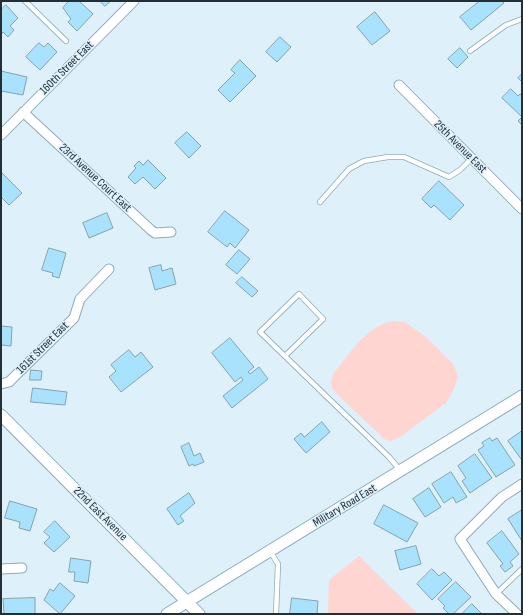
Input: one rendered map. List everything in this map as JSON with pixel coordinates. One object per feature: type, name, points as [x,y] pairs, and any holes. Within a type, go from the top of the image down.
[{"type":"street","name":"160th Street East","points":[[1,135],[134,1]]},
{"type":"street","name":"25th Avenue East","points":[[399,85],[522,209]]},
{"type":"street","name":"23rd Avenue Court East","points":[[23,112],[151,230],[155,233],[171,232]]},
{"type":"street","name":"161st Street East","points":[[1,384],[8,382],[14,377],[74,318],[80,299],[109,269]]},
{"type":"street","name":"Military Road East","points":[[167,614],[401,472],[522,396]]},
{"type":"street","name":"22nd East Avenue","points":[[1,415],[199,614]]},
{"type":"street","points":[[516,614],[496,594],[460,539],[502,497],[522,484]]},
{"type":"street","points":[[1,569],[22,568]]},
{"type":"lane","points":[[25,1],[66,41]]},
{"type":"lane","points":[[470,51],[506,25],[522,19]]},
{"type":"lane","points":[[320,202],[349,169],[364,161],[388,157],[404,157],[449,177],[460,170],[472,158]]},
{"type":"lane","points":[[285,356],[323,319],[299,294],[260,332],[285,356],[384,451],[401,472]]},
{"type":"lane","points":[[270,551],[278,564],[276,614]]},
{"type":"lane","points":[[496,594],[522,569]]},
{"type":"shaded area","points":[[394,321],[405,322],[426,337],[454,365],[458,377],[454,389],[446,403],[400,437],[391,441],[384,439],[332,389],[331,381],[333,374],[352,349],[367,334],[375,328]]},
{"type":"shaded area","points":[[359,556],[418,614],[328,614],[329,580]]},
{"type":"building","points":[[69,1],[79,1],[93,14],[77,31],[68,22],[71,19],[63,8]]},
{"type":"building","points":[[100,1],[111,1],[105,6]]},
{"type":"building","points":[[480,1],[502,1],[504,3],[471,30],[460,17]]},
{"type":"building","points":[[6,5],[18,18],[10,26],[14,30],[8,37],[3,32],[1,35],[1,10]]},
{"type":"building","points":[[375,12],[390,31],[372,45],[357,27]]},
{"type":"building","points":[[280,37],[291,47],[277,62],[266,52]]},
{"type":"building","points":[[39,43],[44,47],[48,43],[57,52],[40,70],[26,57]]},
{"type":"building","points":[[460,48],[468,57],[457,68],[448,59]]},
{"type":"building","points":[[240,60],[256,76],[230,102],[218,90],[235,73],[231,70]]},
{"type":"building","points":[[1,71],[27,77],[23,95],[1,91]]},
{"type":"building","points":[[522,74],[522,82],[518,78]]},
{"type":"building","points":[[511,89],[518,96],[520,94],[522,95],[522,117],[502,98]]},
{"type":"building","points":[[522,117],[522,125],[518,121]]},
{"type":"building","points":[[187,132],[201,146],[189,158],[175,143]]},
{"type":"building","points":[[148,160],[166,178],[155,189],[143,177],[135,184],[128,177],[136,168],[134,166],[139,161],[143,165]]},
{"type":"building","points":[[2,173],[22,193],[9,205],[1,197]]},
{"type":"building","points":[[439,181],[464,205],[450,220],[434,205],[431,208],[422,199]]},
{"type":"building","points":[[225,211],[249,230],[235,248],[230,243],[227,247],[208,232]]},
{"type":"building","points":[[107,213],[113,228],[89,238],[83,223]]},
{"type":"building","points":[[49,248],[66,253],[59,278],[52,276],[53,273],[42,270]]},
{"type":"building","points":[[239,250],[250,259],[237,274],[226,265]]},
{"type":"building","points":[[161,265],[162,271],[172,268],[176,284],[155,290],[149,268]]},
{"type":"building","points":[[242,277],[258,291],[252,297],[236,283]]},
{"type":"building","points":[[1,326],[12,327],[11,346],[1,345]]},
{"type":"building","points":[[230,338],[254,367],[248,372],[250,374],[259,367],[268,379],[232,408],[223,396],[243,380],[241,377],[235,382],[212,353]]},
{"type":"building","points":[[129,350],[135,357],[141,352],[153,367],[121,392],[109,377],[116,371],[111,365]]},
{"type":"building","points":[[31,370],[42,371],[41,380],[30,380]]},
{"type":"building","points":[[33,388],[67,392],[65,405],[31,402]]},
{"type":"building","points":[[322,422],[330,432],[306,453],[294,439],[301,433],[304,437]]},
{"type":"building","points":[[522,431],[522,458],[521,459],[508,441]]},
{"type":"building","points":[[490,438],[492,441],[497,438],[515,465],[496,477],[478,450],[484,446],[482,443]]},
{"type":"building","points":[[189,443],[194,456],[200,453],[204,462],[194,466],[193,464],[189,466],[181,447]]},
{"type":"building","points":[[475,454],[492,478],[470,493],[462,481],[466,478],[458,466]]},
{"type":"building","points":[[451,472],[467,497],[456,503],[453,497],[444,503],[432,484]]},
{"type":"building","points":[[429,488],[441,507],[425,517],[413,499]]},
{"type":"building","points":[[189,493],[195,503],[180,516],[184,521],[178,525],[167,509]]},
{"type":"building","points":[[10,501],[37,509],[30,531],[19,528],[20,522],[5,518]]},
{"type":"building","points":[[384,505],[418,523],[407,542],[374,524]]},
{"type":"building","points":[[522,510],[522,541],[508,519]]},
{"type":"building","points":[[55,521],[70,537],[54,552],[44,543],[50,537],[44,532]]},
{"type":"building","points":[[502,531],[519,554],[510,562],[513,566],[505,572],[500,566],[503,564],[487,543]]},
{"type":"building","points":[[416,546],[421,564],[400,570],[395,551]]},
{"type":"building","points":[[71,558],[91,561],[88,583],[74,581],[75,572],[69,572]]},
{"type":"building","points":[[432,569],[439,576],[444,572],[452,580],[432,600],[417,584]]},
{"type":"building","points":[[456,582],[471,597],[453,614],[449,614],[443,608],[445,606],[438,599]]},
{"type":"building","points":[[60,583],[75,596],[60,614],[44,600],[50,589],[53,591]]},
{"type":"building","points":[[35,598],[35,614],[4,614],[3,599]]},
{"type":"building","points":[[292,598],[318,601],[317,614],[290,614]]},
{"type":"building","points":[[472,604],[482,614],[462,614]]}]
